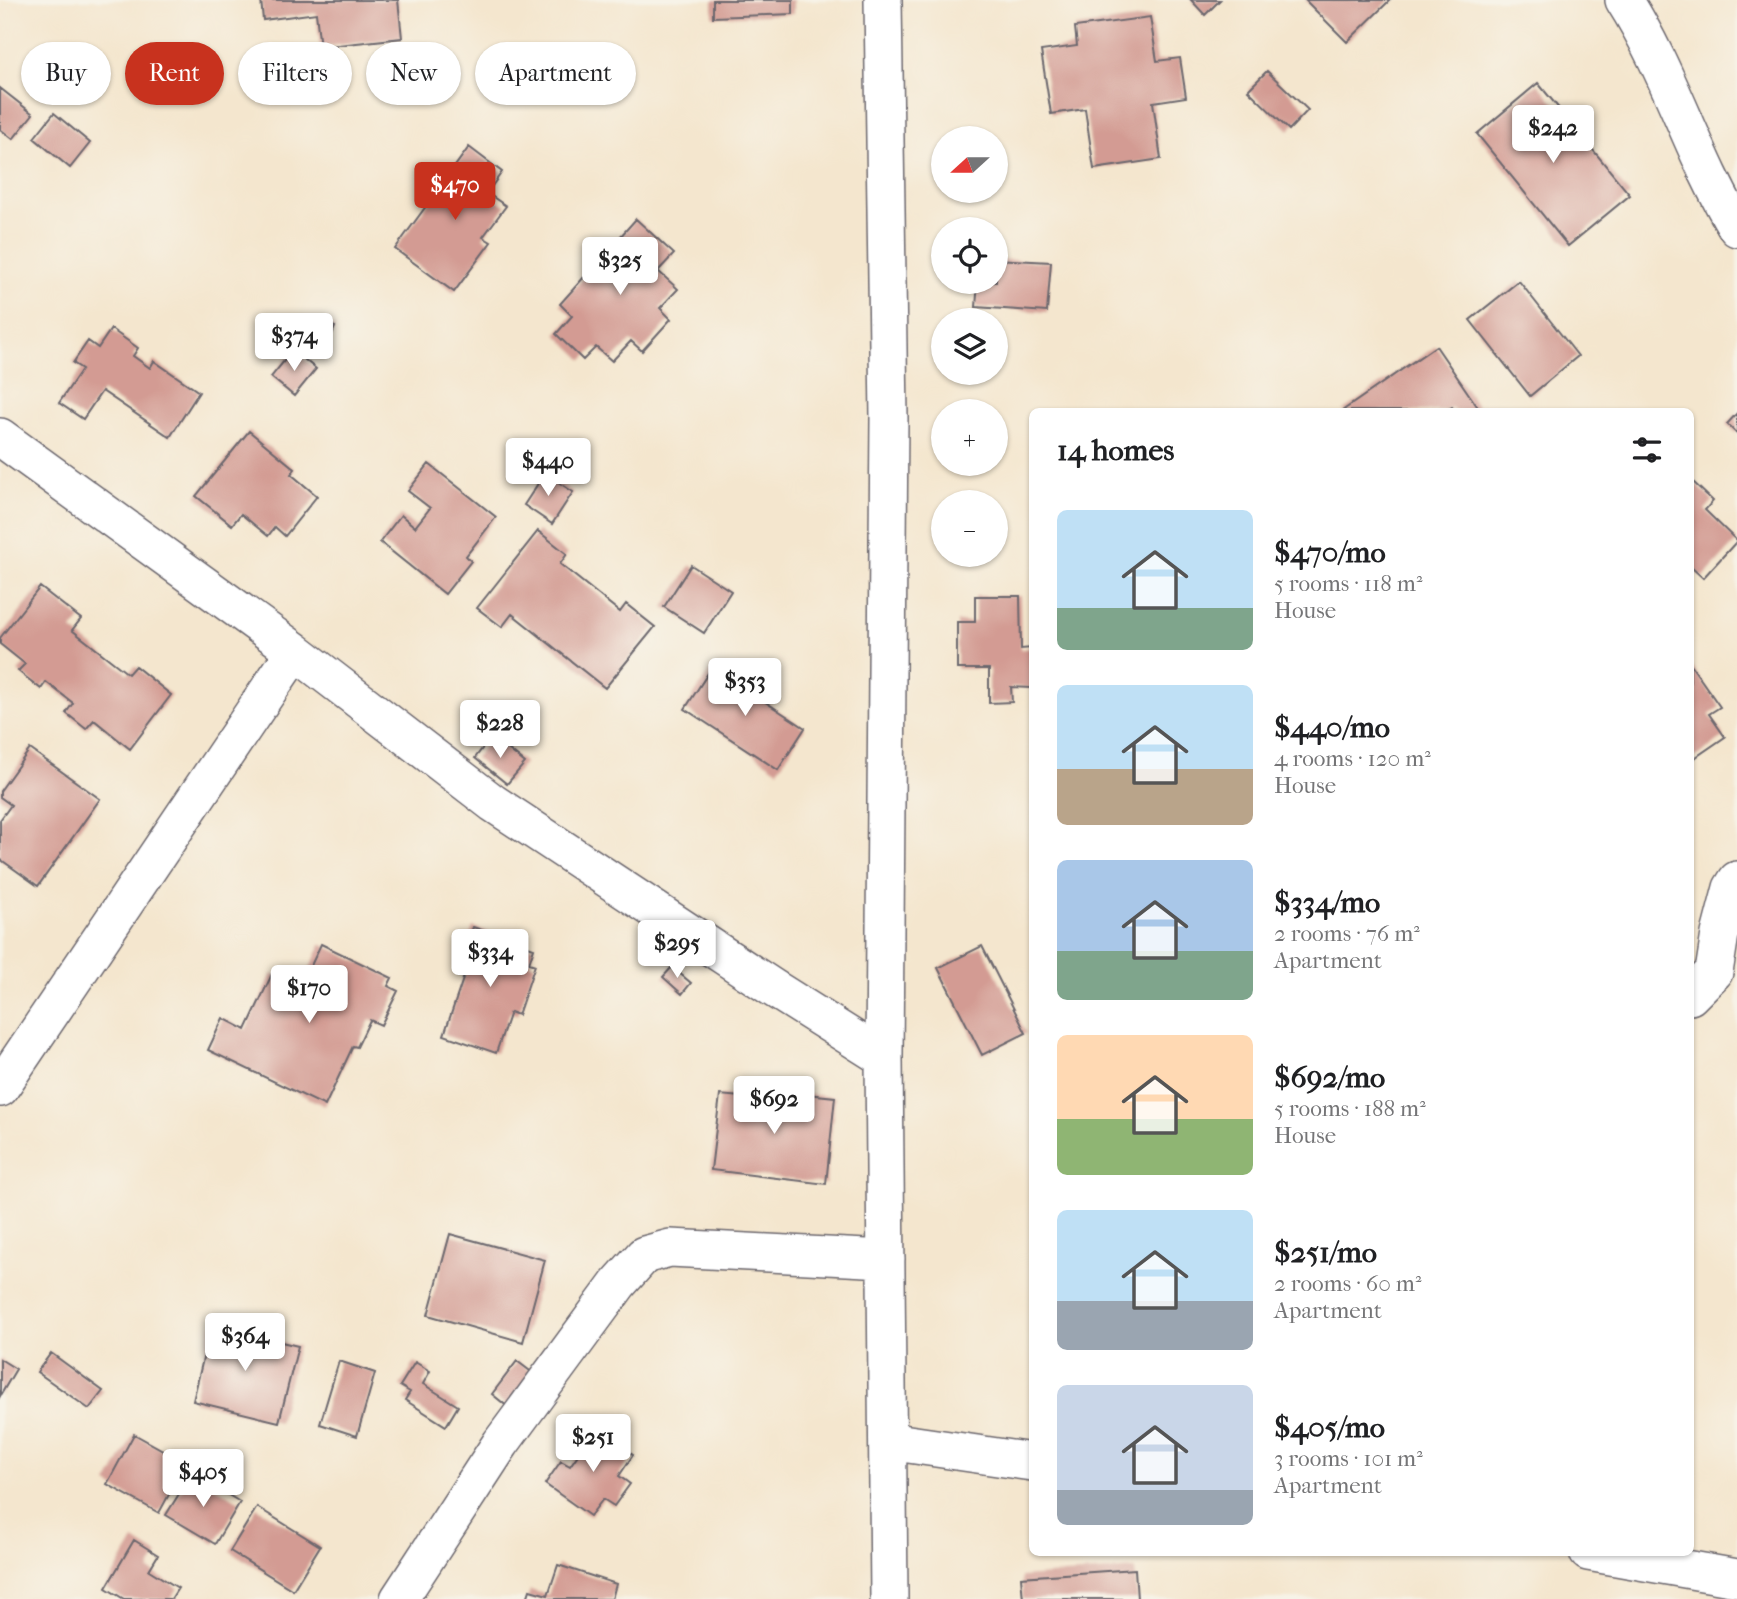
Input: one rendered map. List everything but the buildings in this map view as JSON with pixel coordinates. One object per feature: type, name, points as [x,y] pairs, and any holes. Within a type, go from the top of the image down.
[{"type":"street","points":[[883,0],[889,418],[884,1058],[889,1599]]},
{"type":"street","points":[[1624,0],[1646,35],[1716,193],[1737,228]]},
{"type":"street","points":[[0,437],[295,651],[493,803],[884,1058]]},
{"type":"street","points":[[0,1088],[295,651]]},
{"type":"street","points":[[1694,992],[1714,972],[1720,934],[1732,888],[1737,880]]},
{"type":"street","points":[[398,1599],[501,1443],[618,1284],[644,1255],[670,1248],[886,1259]]},
{"type":"street","points":[[888,1441],[1029,1462]]},
{"type":"street","points":[[1612,1556],[1737,1577]]}]
